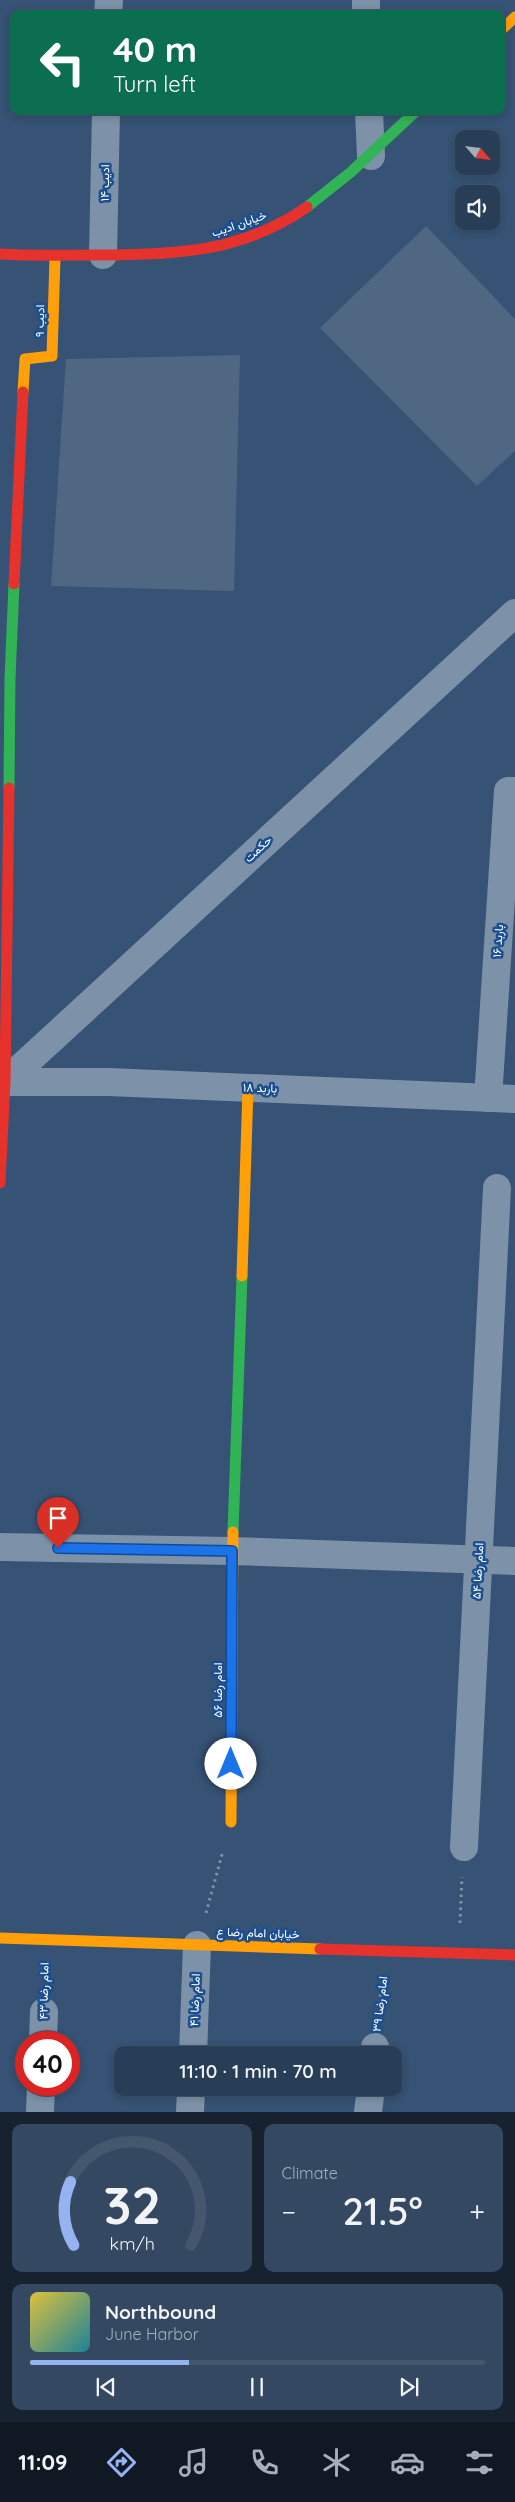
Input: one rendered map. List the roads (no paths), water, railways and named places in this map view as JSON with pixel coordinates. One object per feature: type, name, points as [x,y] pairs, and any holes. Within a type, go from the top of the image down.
[{"type":"street","points":[[505,26],[515,17]]},
{"type":"street","name":"ادیب ۱۴","points":[[104,255],[106,115]]},
{"type":"street","points":[[369,115],[371,156]]},
{"type":"street","name":"خیابان ادیب","points":[[0,254],[55,257],[152,254],[222,247],[279,225],[330,189],[371,156],[412,115]]},
{"type":"street","name":"ادیب ۹","points":[[0,1183],[5,678],[25,359],[52,356],[55,257]]},
{"type":"street","name":"حکمت","points":[[2,1082],[515,613]]},
{"type":"street","name":"باربد ۱۶","points":[[488,1098],[508,791],[515,791]]},
{"type":"street","name":"باربد ۱۸","points":[[2,1082],[109,1082],[515,1099]]},
{"type":"street","name":"امام رضا ۵۶","points":[[231,1822],[232,1551],[248,1088]]},
{"type":"street","name":"امام رضا ۵۴","points":[[464,1847],[497,1188]]},
{"type":"street","points":[[0,1547],[232,1551],[515,1561]]},
{"type":"street","name":"خیابان امام رضا ع","points":[[0,1938],[515,1955]]},
{"type":"street","name":"امام رضا ۴۱","points":[[193,2046],[197,1945]]},
{"type":"street","name":"امام رضا ۴۳","points":[[43,2031],[44,2012]]},
{"type":"street","points":[[40,2112],[41,2096]]},
{"type":"street","points":[[190,2112],[191,2096]]},
{"type":"street","points":[[368,2112],[370,2096]]}]
